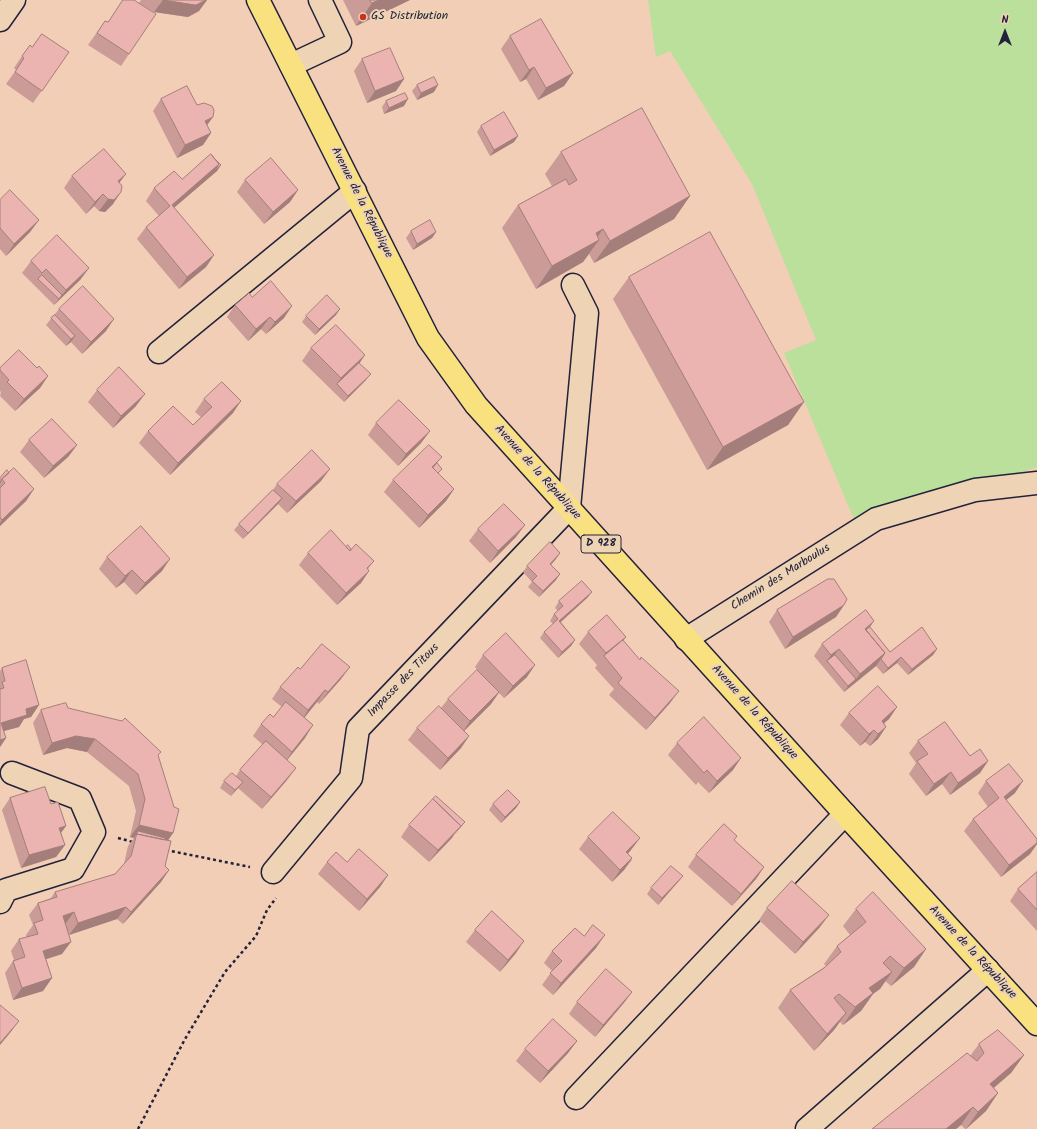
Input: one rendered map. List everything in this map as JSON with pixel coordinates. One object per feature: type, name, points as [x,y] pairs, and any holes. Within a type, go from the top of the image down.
[{"type":"main road","name":"Avenue de la République","points":[[258,0],[428,338],[476,405],[686,639],[1037,1024]]},
{"type":"street","points":[[291,65],[340,42],[320,0]]},
{"type":"street","points":[[159,352],[355,191]]},
{"type":"street","points":[[569,508],[587,313],[573,285]]},
{"type":"street","name":"Chemin des Marboulus","points":[[686,639],[876,519],[975,490],[1037,483]]},
{"type":"street","name":"Impasse des Titous","points":[[273,872],[351,778],[358,729],[569,508]]},
{"type":"street","points":[[0,902],[6,890],[73,869],[94,832],[80,799],[12,773]]},
{"type":"street","points":[[576,1098],[845,814]]},
{"type":"street","points":[[807,1129],[988,970]]},
{"type":"path","points":[[138,1129],[185,1039],[225,972],[256,936],[267,910],[276,898],[273,872],[160,848]]},
{"type":"green space","points":[[648,0],[1037,0],[1037,467],[858,529],[784,353],[816,340],[752,184],[670,51],[656,57]]},
{"type":"building","points":[[123,0],[134,0],[156,14],[129,54],[97,33],[105,21],[108,22]]},
{"type":"building","points":[[163,0],[206,0],[196,5]]},
{"type":"building","points":[[370,0],[379,0],[372,3]]},
{"type":"building","points":[[541,19],[573,73],[546,88],[534,67],[529,70],[510,36]]},
{"type":"building","points":[[42,34],[69,52],[42,91],[15,72],[24,58],[22,56],[30,45],[32,47]]},
{"type":"building","points":[[390,48],[404,79],[375,91],[362,59]]},
{"type":"building","points":[[434,77],[438,85],[421,93],[417,85]]},
{"type":"building","points":[[187,86],[197,105],[204,103],[212,106],[214,110],[213,117],[205,121],[211,133],[185,145],[161,99]]},
{"type":"building","points":[[405,93],[408,99],[389,108],[386,101]]},
{"type":"building","points":[[642,108],[690,196],[610,241],[603,229],[596,233],[599,240],[552,266],[518,205],[566,179],[569,185],[577,180],[561,152]]},
{"type":"building","points":[[504,112],[518,136],[494,150],[481,126]]},
{"type":"building","points":[[104,149],[126,174],[118,181],[122,186],[121,192],[114,200],[108,199],[103,194],[95,202],[72,176]]},
{"type":"building","points":[[211,154],[219,164],[172,205],[214,255],[187,277],[146,227],[170,206],[154,188],[174,171],[182,179]]},
{"type":"building","points":[[212,156],[221,165],[215,170],[219,164]]},
{"type":"building","points":[[271,158],[298,190],[273,212],[245,180]]},
{"type":"building","points":[[10,190],[39,220],[14,244],[0,228],[0,200]]},
{"type":"building","points":[[430,220],[436,232],[417,244],[411,231]]},
{"type":"building","points":[[710,232],[804,402],[723,447],[629,277]]},
{"type":"building","points":[[57,235],[89,268],[66,290],[46,269],[42,273],[31,261]]},
{"type":"building","points":[[42,275],[62,295],[59,299],[38,279]]},
{"type":"building","points":[[271,281],[292,306],[275,322],[270,317],[256,329],[235,305],[249,293],[252,297]]},
{"type":"building","points":[[83,286],[114,319],[91,342],[59,309]]},
{"type":"building","points":[[327,295],[340,309],[319,329],[306,316]]},
{"type":"building","points":[[55,315],[75,336],[71,339],[51,318]]},
{"type":"building","points":[[336,325],[365,355],[341,378],[311,348]]},
{"type":"building","points":[[19,350],[37,368],[39,366],[48,376],[24,399],[7,382],[9,380],[0,370],[0,368]]},
{"type":"building","points":[[359,363],[371,374],[348,396],[337,384]]},
{"type":"building","points":[[119,367],[145,394],[121,416],[97,390]]},
{"type":"building","points":[[222,382],[241,401],[178,463],[148,431],[173,406],[193,425],[212,407],[204,399]]},
{"type":"building","points":[[399,400],[430,431],[406,454],[376,423]]},
{"type":"building","points":[[52,419],[77,445],[53,466],[29,440]]},
{"type":"building","points":[[429,445],[442,457],[432,467],[454,489],[428,515],[393,480]]},
{"type":"building","points":[[312,450],[330,469],[296,501],[277,484]]},
{"type":"building","points":[[437,463],[442,469],[438,473],[433,468]]},
{"type":"building","points":[[14,468],[34,489],[2,520],[0,517],[0,488],[5,483],[2,479]]},
{"type":"building","points":[[7,470],[9,473],[0,483],[0,478]]},
{"type":"building","points":[[273,490],[282,498],[248,533],[239,524]]},
{"type":"building","points":[[504,504],[525,525],[498,551],[478,529]]},
{"type":"building","points":[[141,526],[170,559],[145,583],[132,570],[125,576],[107,557]]},
{"type":"building","points":[[331,530],[350,551],[356,544],[374,561],[367,568],[369,571],[346,593],[308,553]]},
{"type":"building","points":[[550,542],[560,553],[550,564],[560,574],[543,591],[532,581],[537,576],[527,566]]},
{"type":"building","points":[[348,545],[351,549],[350,551],[346,547]]},
{"type":"building","points":[[828,579],[834,579],[847,599],[844,605],[793,637],[777,610]]},
{"type":"building","points":[[582,581],[592,592],[559,621],[575,640],[562,652],[544,632],[558,619],[554,614],[563,606],[559,601]]},
{"type":"building","points":[[866,610],[874,621],[865,629],[885,653],[860,674],[839,649],[831,655],[822,644]]},
{"type":"building","points":[[607,615],[626,637],[606,653],[588,632]]},
{"type":"building","points":[[870,627],[890,652],[922,627],[937,649],[912,669],[901,657],[888,668],[881,659],[885,653],[866,630]]},
{"type":"building","points":[[506,633],[535,665],[513,686],[483,655]]},
{"type":"building","points":[[623,640],[640,660],[641,657],[679,691],[655,718],[618,683],[622,678],[604,656]]},
{"type":"building","points":[[322,644],[350,667],[328,692],[325,690],[308,710],[280,687],[298,667],[300,669]]},
{"type":"building","points":[[835,655],[856,679],[848,686],[827,661]]},
{"type":"building","points":[[26,660],[39,705],[26,709],[27,715],[1,723],[6,738],[0,740],[0,689],[4,688],[2,682],[5,681],[2,668]]},
{"type":"building","points":[[477,670],[499,692],[470,721],[448,699]]},
{"type":"building","points":[[878,686],[897,707],[882,721],[886,727],[878,734],[874,730],[869,734],[849,713]]},
{"type":"building","points":[[286,702],[313,725],[292,752],[261,724],[270,714],[273,717]]},
{"type":"building","points":[[66,703],[68,708],[122,721],[125,718],[161,752],[158,755],[174,807],[179,809],[173,833],[139,825],[145,799],[138,774],[95,739],[76,736],[52,743],[41,710]]},
{"type":"building","points":[[439,706],[469,736],[448,758],[417,728]]},
{"type":"building","points":[[704,717],[741,758],[717,781],[707,770],[704,773],[677,743]]},
{"type":"building","points":[[945,722],[970,756],[980,749],[988,761],[958,783],[951,772],[934,784],[917,761],[928,754],[918,741]]},
{"type":"building","points":[[266,741],[296,768],[271,797],[240,770]]},
{"type":"building","points":[[1009,764],[1023,781],[1004,797],[1037,839],[1037,843],[1009,865],[973,819],[999,798],[986,781]]},
{"type":"building","points":[[232,773],[243,782],[235,790],[224,781]]},
{"type":"building","points":[[45,787],[51,804],[58,802],[66,826],[59,828],[65,845],[29,855],[10,798]]},
{"type":"building","points":[[508,790],[520,802],[505,817],[493,804]]},
{"type":"building","points":[[436,796],[465,822],[461,826],[433,799]]},
{"type":"building","points":[[433,799],[461,826],[438,850],[409,825]]},
{"type":"building","points":[[613,812],[640,838],[626,852],[632,858],[620,870],[588,837]]},
{"type":"building","points":[[724,824],[737,836],[734,840],[764,867],[741,894],[696,855]]},
{"type":"building","points":[[138,831],[165,838],[165,840],[137,834]]},
{"type":"building","points":[[137,834],[171,841],[165,866],[169,870],[131,912],[126,907],[78,923],[74,912],[63,916],[71,942],[43,951],[52,978],[22,988],[13,961],[25,957],[19,939],[38,934],[34,923],[43,920],[38,903],[57,897],[55,892],[115,874],[131,856]]},
{"type":"building","points":[[359,849],[388,875],[367,899],[327,862],[336,852],[347,862]]},
{"type":"building","points":[[671,866],[683,876],[662,898],[651,888]]},
{"type":"building","points":[[1037,872],[1037,910],[1018,889]]},
{"type":"building","points":[[792,881],[829,915],[803,942],[767,908]]},
{"type":"building","points":[[873,892],[926,949],[904,968],[890,956],[883,963],[892,972],[869,988],[873,993],[855,1007],[839,994],[834,998],[846,1013],[827,1034],[790,990],[824,968],[841,952],[837,946],[866,922],[856,909]]},
{"type":"building","points":[[492,911],[524,941],[508,960],[475,930]]},
{"type":"building","points":[[593,925],[605,935],[561,983],[550,973],[562,961],[552,951],[575,928],[584,936]]},
{"type":"building","points":[[606,969],[632,992],[603,1025],[577,1002]]},
{"type":"building","points":[[0,1005],[19,1021],[0,1043]]},
{"type":"building","points":[[553,1019],[577,1041],[548,1071],[525,1049]]},
{"type":"building","points":[[998,1030],[1024,1055],[990,1084],[998,1093],[978,1112],[973,1107],[946,1129],[872,1129],[967,1053],[977,1061],[984,1053],[979,1044]]},
{"type":"place","name":"GS Distribution","points":[[363,17]]}]
